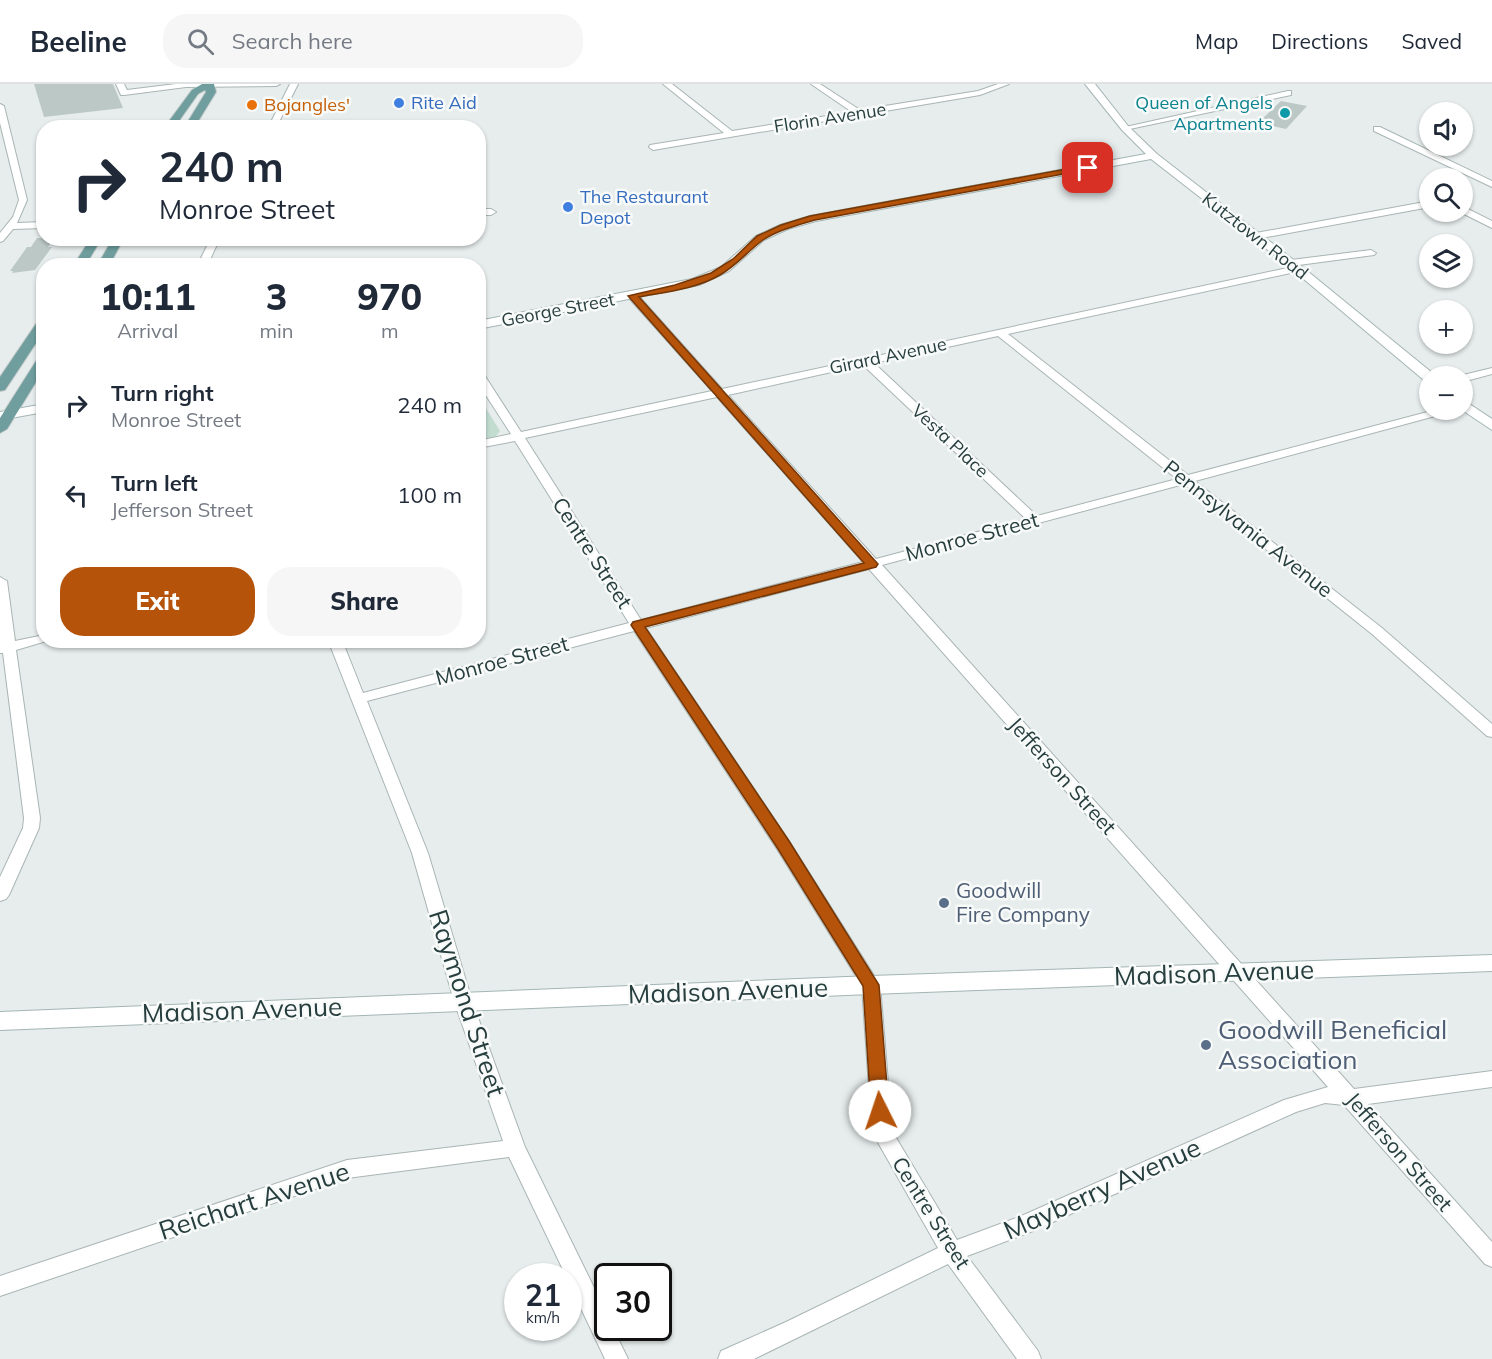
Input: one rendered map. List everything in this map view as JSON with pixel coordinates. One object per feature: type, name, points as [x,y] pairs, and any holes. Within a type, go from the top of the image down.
[{"type":"main road","points":[[175,120],[195,92],[208,85],[211,92],[194,120]]},
{"type":"main road","points":[[0,387],[36,333]]},
{"type":"main road","points":[[0,429],[4,415],[36,369]]},
{"type":"street","points":[[120,84],[124,93],[186,85],[276,84]]},
{"type":"street","points":[[276,120],[294,84]]},
{"type":"street","points":[[667,84],[730,134]]},
{"type":"street","points":[[815,84],[859,113]]},
{"type":"street","points":[[965,84],[980,93]]},
{"type":"street","name":"Florin Avenue","points":[[653,147],[980,93],[1005,84]]},
{"type":"street","name":"Kutztown Road","points":[[1090,84],[1125,128],[1153,156],[1294,266],[1419,369]]},
{"type":"street","points":[[1125,128],[1288,93]]},
{"type":"street","points":[[0,106],[23,200],[14,221],[0,239]]},
{"type":"street","points":[[1377,129],[1492,184]]},
{"type":"street","name":"George Street","points":[[486,323],[677,287],[714,275],[736,261],[760,238],[784,227],[813,218],[1153,156]]},
{"type":"street","points":[[1256,236],[1419,206]]},
{"type":"street","points":[[486,212],[491,212]]},
{"type":"street","points":[[1473,215],[1492,225]]},
{"type":"street","points":[[14,221],[36,218]]},
{"type":"street","points":[[14,221],[36,224]]},
{"type":"street","name":"Girard Avenue","points":[[486,443],[1294,266],[1371,253]]},
{"type":"street","name":"Jefferson Street","points":[[632,296],[1492,1257]]},
{"type":"street","name":"Pennsylvania Avenue","points":[[999,332],[1377,631],[1490,727]]},
{"type":"street","name":"Vesta Place","points":[[865,361],[1034,520]]},
{"type":"street","points":[[1473,376],[1492,371]]},
{"type":"street","name":"Centre Street","points":[[486,386],[637,625],[783,845],[871,985],[882,1132],[952,1252],[1030,1359]]},
{"type":"street","points":[[4,415],[36,409]]},
{"type":"street","points":[[1473,412],[1492,426]]},
{"type":"street","name":"Monroe Street","points":[[358,699],[1419,417]]},
{"type":"street","points":[[0,581],[4,648],[32,818],[30,828],[0,895]]},
{"type":"street","points":[[4,648],[36,641]]},
{"type":"street","name":"Raymond Street","points":[[338,648],[420,853],[464,1001],[515,1148],[617,1359]]},
{"type":"street","name":"Madison Avenue","points":[[0,1021],[871,985],[1492,963]]},
{"type":"street","name":"Mayberry Avenue","points":[[729,1359],[805,1325],[952,1252],[1026,1224],[1291,1106],[1325,1095],[1351,1098],[1492,1079]]},
{"type":"street","name":"Reichart Avenue","points":[[0,1286],[347,1169],[515,1148]]},
{"type":"green space","points":[[486,408],[500,431],[496,436],[486,439]]},
{"type":"building","points":[[34,84],[113,84],[123,108],[44,117]]},
{"type":"building","name":"Queen of Angels Apartments","points":[[1281,101],[1307,106],[1286,129],[1258,123]]},
{"type":"building","points":[[36,240],[36,246],[52,247],[44,258],[36,258],[35,270],[12,273],[13,271],[10,271],[27,247],[31,247]]},
{"type":"place","name":"Rite Aid","points":[[399,103]]},
{"type":"place","name":"Bojangles'","points":[[252,105]]},
{"type":"place","name":"Queen of Angels Apartments","points":[[1285,113]]},
{"type":"place","name":"The Restaurant Depot","points":[[568,207]]},
{"type":"place","name":"Goodwill Fire Company","points":[[944,903]]},
{"type":"place","name":"Goodwill Beneficial Association","points":[[1206,1045]]},
{"type":"route","points":[[880,1111],[871,985],[783,845],[637,625],[872,564],[632,296],[677,287],[714,275],[736,261],[760,238],[784,227],[813,218],[1088,168]]}]
